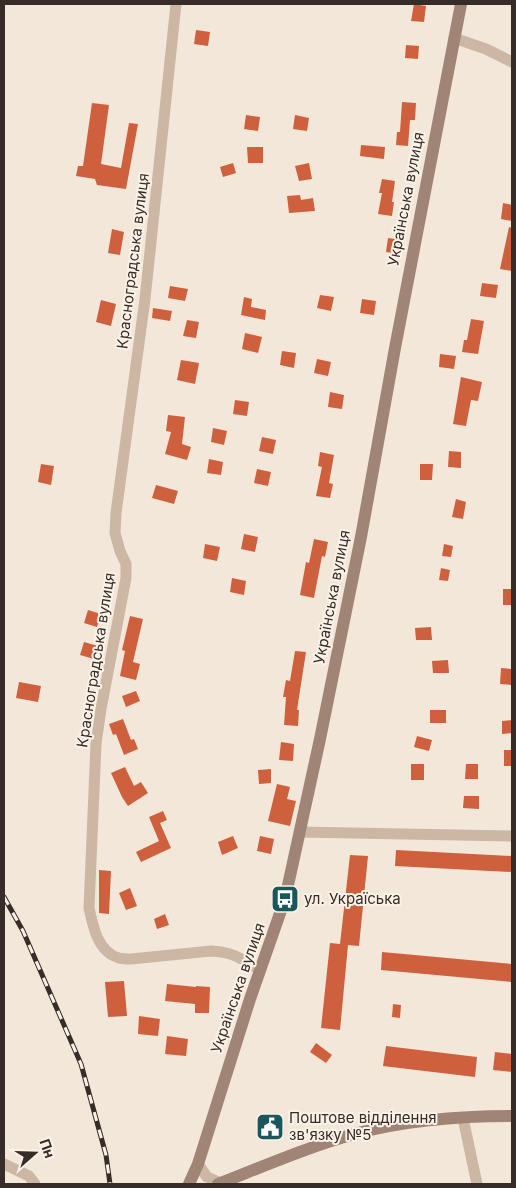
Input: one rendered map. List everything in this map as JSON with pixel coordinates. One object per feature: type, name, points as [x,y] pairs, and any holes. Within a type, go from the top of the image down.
[{"type":"street","name":"Красноградська вулиця","points":[[176,4],[144,299],[116,513],[115,532],[126,564],[126,578],[96,744],[89,908],[94,929],[102,947],[119,958],[131,959],[211,951],[224,952],[235,955],[260,970]]},
{"type":"street","name":"Українська вулиця","points":[[189,1184],[198,1164],[223,1082],[285,899],[361,537],[461,4]]},
{"type":"street","points":[[454,38],[486,48],[512,62]]},
{"type":"street","points":[[300,832],[512,836]]},
{"type":"street","points":[[198,1164],[207,1176],[219,1184],[356,1134],[405,1123],[512,1116]]},
{"type":"street","points":[[463,1118],[477,1184]]},
{"type":"street","points":[[4,1164],[29,1182]]},
{"type":"building","points":[[414,4],[426,6],[424,22],[411,21]]},
{"type":"building","points":[[196,30],[210,32],[208,46],[194,44]]},
{"type":"building","points":[[406,45],[419,46],[418,59],[405,58]]},
{"type":"building","points":[[402,102],[416,103],[415,120],[410,120],[408,146],[396,145],[397,132],[400,132]]},
{"type":"building","points":[[92,103],[109,105],[101,164],[121,168],[129,123],[138,124],[126,189],[97,185],[95,179],[76,176],[78,166],[83,166]]},
{"type":"building","points":[[246,115],[260,117],[258,131],[244,129]]},
{"type":"building","points":[[295,115],[309,118],[307,131],[293,129]]},
{"type":"building","points":[[361,145],[385,147],[384,159],[360,156]]},
{"type":"building","points":[[247,147],[263,147],[263,163],[248,163]]},
{"type":"building","points":[[233,163],[236,173],[223,177],[220,167]]},
{"type":"building","points":[[309,163],[312,179],[299,181],[295,166]]},
{"type":"building","points":[[382,179],[395,181],[392,216],[378,214],[382,193],[379,193]]},
{"type":"building","points":[[300,195],[301,200],[313,198],[315,211],[289,213],[287,196]]},
{"type":"building","points":[[503,203],[512,205],[512,221],[501,219]]},
{"type":"building","points":[[509,227],[512,228],[512,271],[500,269]]},
{"type":"building","points":[[112,229],[124,232],[120,255],[108,253]]},
{"type":"building","points":[[388,238],[402,240],[400,254],[386,252]]},
{"type":"building","points":[[482,283],[498,285],[496,298],[480,296]]},
{"type":"building","points":[[170,286],[188,289],[185,301],[168,298]]},
{"type":"building","points":[[320,295],[334,297],[331,311],[317,308]]},
{"type":"building","points":[[244,297],[252,299],[251,307],[266,310],[265,320],[241,315]]},
{"type":"building","points":[[362,299],[376,301],[374,315],[360,313]]},
{"type":"building","points":[[101,300],[116,304],[111,326],[96,322]]},
{"type":"building","points":[[153,308],[172,311],[170,321],[152,318]]},
{"type":"building","points":[[471,319],[484,321],[478,354],[462,352],[464,340],[467,340]]},
{"type":"building","points":[[187,320],[199,322],[196,338],[183,336]]},
{"type":"building","points":[[245,333],[262,337],[258,353],[242,349]]},
{"type":"building","points":[[282,351],[296,353],[294,368],[280,365]]},
{"type":"building","points":[[440,354],[456,356],[454,369],[439,367]]},
{"type":"building","points":[[317,359],[331,362],[328,376],[314,373]]},
{"type":"building","points":[[181,360],[199,363],[195,384],[177,380]]},
{"type":"building","points":[[461,377],[482,382],[478,401],[471,400],[466,426],[453,424]]},
{"type":"building","points":[[330,392],[344,395],[342,409],[328,407]]},
{"type":"building","points":[[235,400],[249,402],[247,416],[233,414]]},
{"type":"building","points":[[168,415],[185,417],[182,444],[191,447],[187,460],[165,454],[171,432],[166,431]]},
{"type":"building","points":[[213,428],[227,431],[224,445],[211,442]]},
{"type":"building","points":[[262,437],[276,440],[273,454],[259,451]]},
{"type":"building","points":[[449,451],[461,452],[461,468],[448,467]]},
{"type":"building","points":[[320,452],[334,455],[329,483],[333,484],[330,498],[316,496],[322,467],[318,466]]},
{"type":"building","points":[[209,459],[223,462],[221,475],[207,473]]},
{"type":"building","points":[[41,464],[54,466],[51,485],[38,482]]},
{"type":"building","points":[[420,464],[433,464],[432,480],[420,480]]},
{"type":"building","points":[[257,469],[271,472],[268,486],[254,483]]},
{"type":"building","points":[[156,485],[178,491],[174,504],[152,498]]},
{"type":"building","points":[[456,499],[466,502],[463,519],[452,517]]},
{"type":"building","points":[[244,534],[258,537],[255,552],[241,549]]},
{"type":"building","points":[[314,539],[328,542],[325,557],[322,556],[314,598],[300,595],[306,562],[309,563]]},
{"type":"building","points":[[205,544],[220,547],[217,561],[203,558]]},
{"type":"building","points":[[444,544],[453,546],[451,557],[442,556]]},
{"type":"building","points":[[441,568],[450,570],[448,581],[439,580]]},
{"type":"building","points":[[232,578],[246,581],[244,595],[230,592]]},
{"type":"building","points":[[503,589],[512,589],[512,605],[503,605]]},
{"type":"building","points":[[88,610],[101,614],[97,627],[84,623]]},
{"type":"building","points":[[130,616],[143,619],[133,662],[140,664],[136,680],[120,676],[125,651],[122,650]]},
{"type":"building","points":[[431,627],[432,640],[416,640],[415,628]]},
{"type":"building","points":[[84,642],[98,646],[94,659],[80,655]]},
{"type":"building","points":[[295,651],[306,652],[297,710],[299,710],[298,726],[284,725],[286,697],[283,697],[286,680],[290,681]]},
{"type":"building","points":[[448,660],[449,673],[433,673],[432,661]]},
{"type":"building","points":[[501,668],[512,669],[512,685],[500,684]]},
{"type":"building","points":[[19,682],[41,686],[38,702],[16,698]]},
{"type":"building","points":[[136,691],[140,701],[126,707],[122,696]]},
{"type":"building","points":[[430,710],[446,710],[446,723],[430,723]]},
{"type":"building","points":[[123,719],[131,740],[134,739],[138,749],[124,755],[116,734],[113,735],[109,724]]},
{"type":"building","points":[[512,720],[512,733],[502,734],[502,721]]},
{"type":"building","points":[[417,736],[432,740],[429,751],[414,747]]},
{"type":"building","points":[[281,742],[294,744],[293,761],[279,760]]},
{"type":"building","points":[[504,750],[512,750],[512,766],[504,766]]},
{"type":"building","points":[[411,764],[424,764],[424,780],[411,780]]},
{"type":"building","points":[[466,764],[478,764],[478,779],[465,779]]},
{"type":"building","points":[[125,767],[134,786],[141,782],[148,793],[128,806],[111,773]]},
{"type":"building","points":[[271,769],[271,783],[259,784],[258,770]]},
{"type":"building","points":[[277,784],[290,787],[287,799],[296,801],[290,826],[268,821]]},
{"type":"building","points":[[464,796],[479,796],[479,809],[463,808]]},
{"type":"building","points":[[163,811],[167,820],[160,823],[171,848],[141,862],[136,852],[159,841],[149,817]]},
{"type":"building","points":[[233,836],[238,848],[222,855],[218,842]]},
{"type":"building","points":[[260,836],[274,839],[271,854],[257,851]]},
{"type":"building","points":[[396,850],[512,856],[512,872],[395,866]]},
{"type":"building","points":[[350,855],[368,856],[359,946],[348,945],[340,1030],[321,1028],[330,943],[340,944]]},
{"type":"building","points":[[99,870],[111,871],[109,914],[99,913]]},
{"type":"building","points":[[130,888],[137,906],[126,910],[119,893]]},
{"type":"building","points":[[165,914],[169,925],[157,929],[154,919]]},
{"type":"building","points":[[382,952],[512,964],[512,982],[381,970]]},
{"type":"building","points":[[124,981],[127,1016],[108,1017],[105,982]]},
{"type":"building","points":[[167,984],[210,987],[209,1013],[195,1013],[195,1004],[165,1001]]},
{"type":"building","points":[[393,1004],[401,1005],[400,1018],[392,1017]]},
{"type":"building","points":[[139,1016],[160,1019],[158,1036],[138,1034]]},
{"type":"building","points":[[167,1036],[188,1039],[186,1056],[165,1054]]},
{"type":"building","points":[[316,1043],[332,1055],[326,1063],[310,1052]]},
{"type":"building","points":[[386,1046],[477,1057],[475,1077],[383,1066]]},
{"type":"building","points":[[495,1052],[512,1054],[512,1072],[493,1070]]},
{"type":"building","points":[[276,1120],[278,1129],[265,1133],[263,1124]]},
{"type":"railway","points":[[4,897],[23,931],[81,1064],[106,1155],[110,1184]]},
{"type":"place","name":"ул. Україська","points":[[285,899]]},
{"type":"place","name":"Поштове відділення зв'язку №5","points":[[270,1127]]}]
